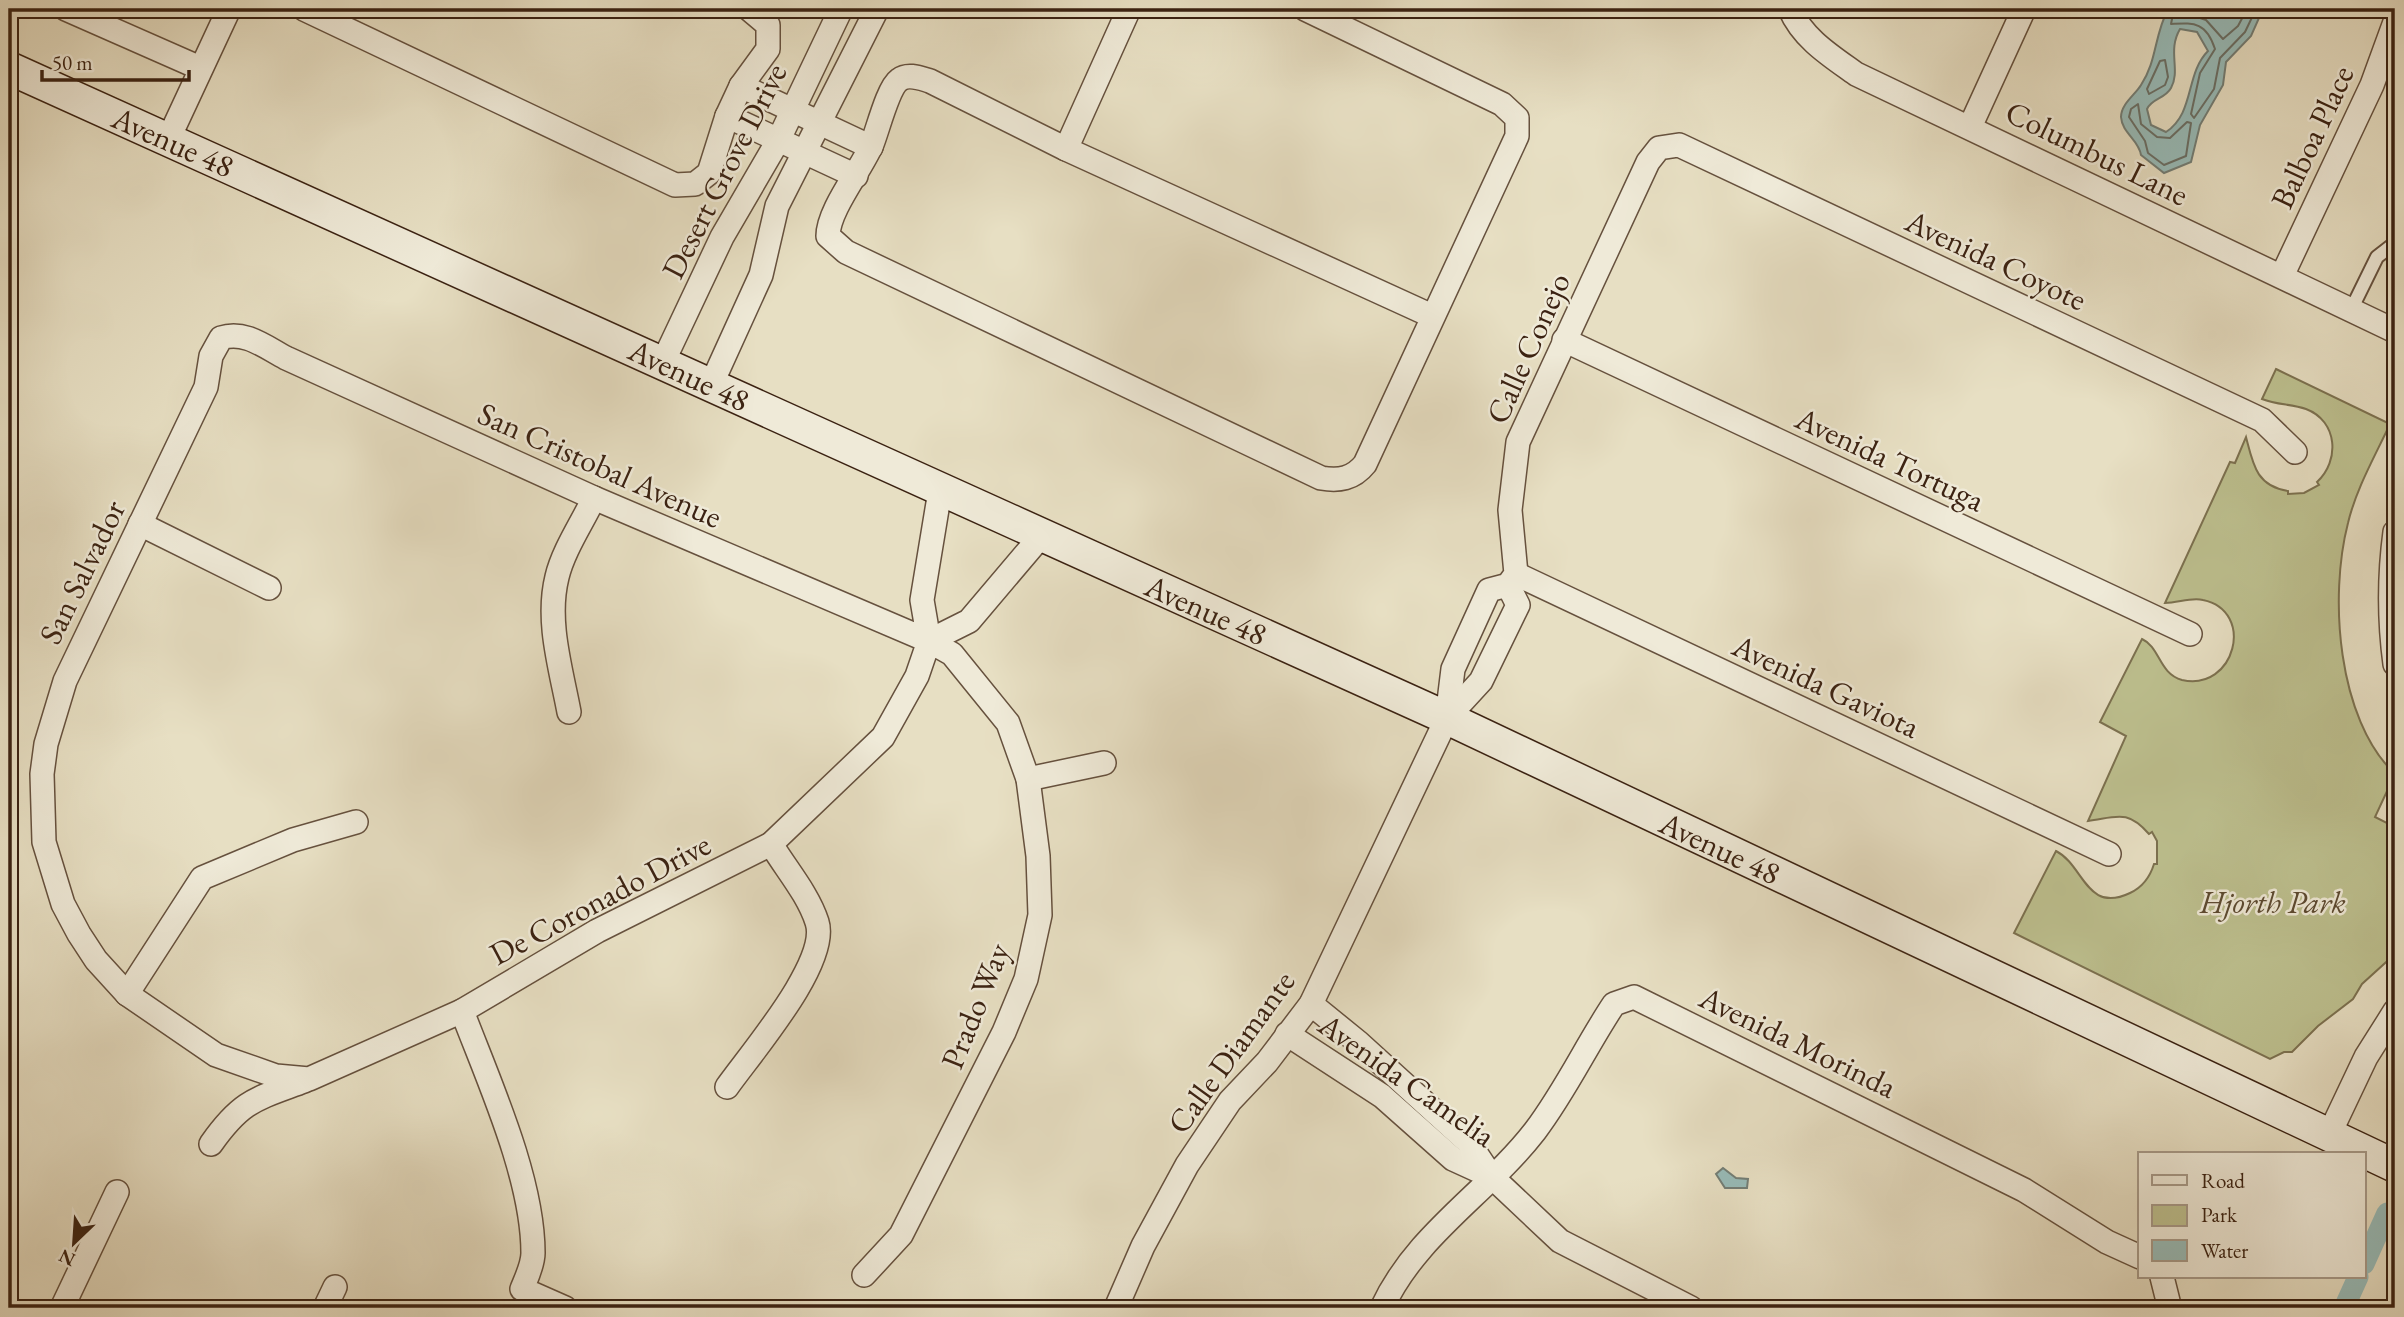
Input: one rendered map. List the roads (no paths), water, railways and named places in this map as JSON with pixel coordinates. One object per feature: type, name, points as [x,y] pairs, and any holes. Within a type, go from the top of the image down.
[{"type":"main road","name":"Avenue 48","points":[[9,68],[1447,718],[2365,1152]]},
{"type":"main road","name":"Avenue 48","points":[[2366,1152],[2395,1166]]},
{"type":"street","points":[[66,9],[200,68]]},
{"type":"street","points":[[168,140],[229,9]]},
{"type":"street","points":[[304,9],[675,185],[695,184],[709,173],[727,116],[741,86],[768,49],[771,37],[768,25],[749,9]]},
{"type":"street","name":"Desert Grove Drive","points":[[663,362],[722,237],[779,139],[841,9]]},
{"type":"street","name":"Desert Grove Drive","points":[[711,385],[761,275],[777,206],[877,9]]},
{"type":"street","points":[[1066,149],[1129,9]]},
{"type":"street","points":[[1305,9],[1502,104],[1517,118],[1517,136],[1365,464],[1353,476],[1344,479],[1321,478],[846,252],[828,236],[828,229],[871,147],[894,84],[904,77],[914,76],[930,81],[1066,149],[1432,316]]},
{"type":"street","name":"Columbus Lane","points":[[1790,9],[1795,22],[1819,48],[1856,75],[2395,331]]},
{"type":"street","points":[[1970,127],[2024,9]]},
{"type":"street","name":"Balboa Place","points":[[2282,276],[2372,85],[2395,22]]},
{"type":"street","points":[[741,86],[871,147]]},
{"type":"street","points":[[727,116],[856,176]]},
{"type":"street","name":"Avenida Coyote","points":[[1659,148],[1679,145],[2262,420],[2295,452]]},
{"type":"street","name":"Calle Conejo","points":[[1447,718],[1481,681],[1518,605],[1512,580],[1510,510],[1518,442],[1648,162],[1659,148]]},
{"type":"street","points":[[749,193],[777,206]]},
{"type":"street","name":"San Salvador","points":[[216,1055],[127,994],[96,960],[63,904],[44,842],[42,774],[46,744],[65,681],[206,387],[211,356],[221,338],[233,334],[250,339]]},
{"type":"street","name":"San Cristobal Avenue","points":[[250,339],[286,358],[594,498],[929,641]]},
{"type":"street","name":"Avenida Tortuga","points":[[1564,340],[2190,634]]},
{"type":"street","name":"De Coronado Drive","points":[[216,1055],[276,1076],[309,1079],[463,1011],[597,932],[771,844],[883,737],[917,676],[929,641],[922,600],[940,491]]},
{"type":"street","points":[[569,712],[554,625],[554,597],[557,575],[594,498]]},
{"type":"street","points":[[140,524],[269,588]]},
{"type":"street","points":[[2395,532],[2389,575],[2390,631],[2395,664]]},
{"type":"street","points":[[929,641],[969,621],[1041,536]]},
{"type":"street","points":[[1447,718],[1453,669],[1489,590],[1512,580]]},
{"type":"street","name":"Avenida Gaviota","points":[[1512,580],[2109,854]]},
{"type":"street","name":"Prado Way","points":[[864,1275],[901,1236],[1004,1032],[1026,979],[1038,925],[1041,890],[1028,779],[1008,723],[952,654],[929,641]]},
{"type":"street","name":"Calle Diamante","points":[[1116,1308],[1143,1246],[1187,1165],[1230,1101],[1311,1004],[1447,718]]},
{"type":"street","points":[[1028,779],[1104,763]]},
{"type":"street","points":[[127,994],[202,878],[293,840],[356,822]]},
{"type":"street","points":[[727,1087],[807,977],[819,941],[819,925],[810,905],[771,844]]},
{"type":"street","name":"Avenida Morinda","points":[[1382,1308],[1417,1251],[1534,1132],[1578,1069],[1614,1004],[1634,998],[2024,1190],[2107,1242],[2138,1256]]},
{"type":"street","name":"Avenida Camelia","points":[[1311,1004],[1469,1143],[1491,1176],[1560,1241],[1650,1299],[1691,1308]]},
{"type":"street","points":[[463,1011],[503,1116],[525,1200],[534,1256],[522,1289],[565,1308]]},
{"type":"street","points":[[2329,1135],[2365,1057],[2395,1011]]},
{"type":"street","name":"Avenida Camelia","points":[[1287,1034],[1382,1096],[1453,1159],[1491,1176]]},
{"type":"street","points":[[1364,1084],[1381,1063]]},
{"type":"street","points":[[211,1144],[231,1116],[250,1102],[309,1079]]},
{"type":"street","points":[[62,1308],[117,1192]]},
{"type":"street","points":[[2162,1278],[2167,1308]]},
{"type":"street","points":[[325,1308],[335,1287]]},
{"type":"lane","points":[[2351,310],[2377,257],[2395,243]]},
{"type":"water","points":[[2168,9],[2263,9],[2251,36],[2226,62],[2223,85],[2200,125],[2191,162],[2164,173],[2141,155],[2124,128],[2121,117],[2126,104],[2146,76]],"holes":[[[2180,29],[2197,32],[2208,51],[2196,71],[2182,115],[2166,132],[2151,125],[2147,109],[2171,88],[2174,81],[2175,45]]]},
{"type":"water","points":[[1723,1168],[1736,1178],[1748,1179],[1747,1188],[1725,1188],[1716,1174]]},
{"type":"waterway","points":[[2366,1260],[2387,1213]]},
{"type":"waterway","points":[[2344,1308],[2358,1278]]},
{"type":"park label","name":"Hjorth Park","points":[[2273,902]]}]
